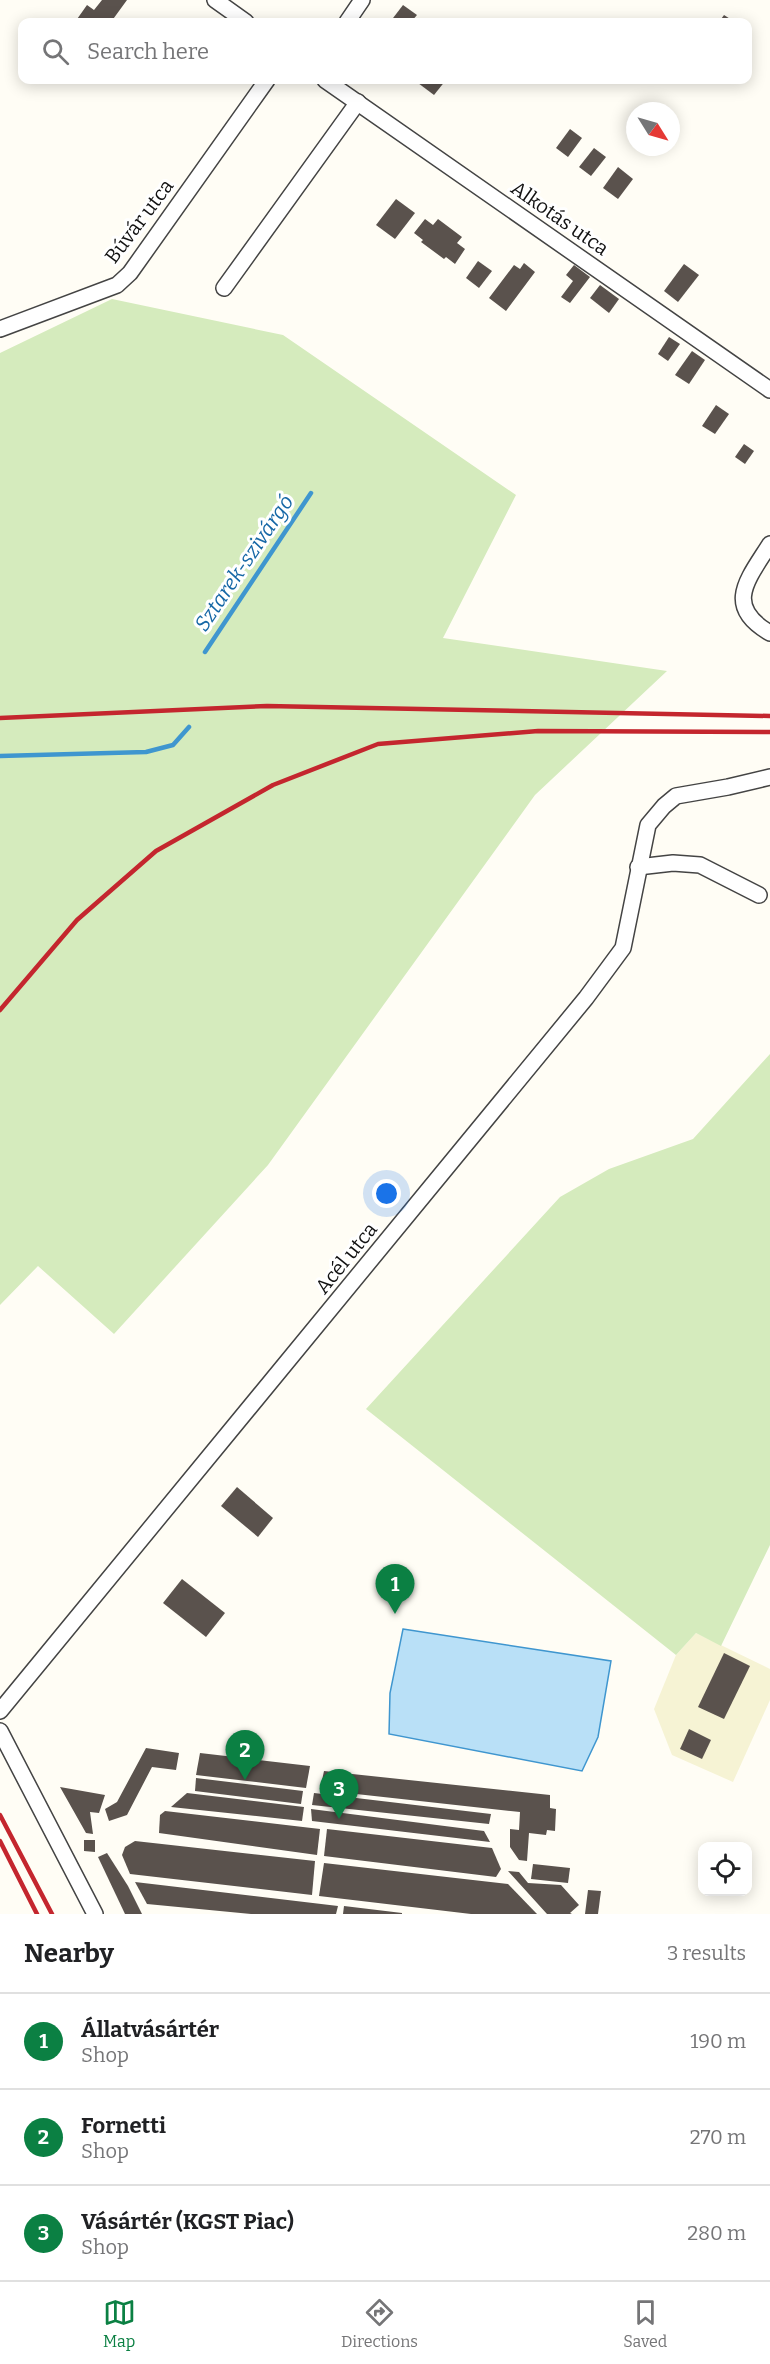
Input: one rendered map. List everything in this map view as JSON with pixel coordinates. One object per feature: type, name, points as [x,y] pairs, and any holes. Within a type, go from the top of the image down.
[{"type":"street","points":[[214,0],[240,18]]},
{"type":"street","points":[[350,18],[363,0]]},
{"type":"street","name":"Búvár utca","points":[[0,329],[117,285],[130,273],[264,84]]},
{"type":"street","name":"Alkotás utca","points":[[332,84],[770,390]]},
{"type":"street","points":[[224,288],[358,102]]},
{"type":"street","points":[[770,544],[744,586],[742,604],[750,620],[770,633]]},
{"type":"street","name":"Acél utca","points":[[0,1711],[591,991],[623,948],[648,825],[676,796],[770,777]]},
{"type":"street","points":[[639,867],[673,863],[700,865],[759,895]]},
{"type":"street","points":[[0,1731],[95,1914]]},
{"type":"shaded area","points":[[696,1633],[770,1669],[770,1700],[733,1782],[672,1755],[654,1709],[676,1655]]},
{"type":"green space","points":[[112,299],[283,335],[516,495],[443,638],[667,671],[535,795],[268,1165],[114,1334],[38,1266],[0,1305],[0,353]]},
{"type":"green space","points":[[770,1054],[770,1545],[721,1646],[696,1633],[676,1655],[366,1409],[560,1197],[609,1169],[693,1139]]},
{"type":"water","points":[[403,1629],[611,1661],[598,1737],[582,1771],[389,1734],[390,1693]]},
{"type":"building","points":[[102,0],[127,0],[114,18],[78,18],[87,5],[94,10]]},
{"type":"building","points":[[403,5],[417,15],[414,18],[393,18]]},
{"type":"building","points":[[419,84],[443,84],[434,95]]},
{"type":"building","points":[[570,129],[582,138],[568,157],[556,148]]},
{"type":"building","points":[[594,148],[606,157],[591,176],[579,167]]},
{"type":"building","points":[[618,167],[633,179],[618,199],[603,188]]},
{"type":"building","points":[[396,199],[415,213],[395,239],[376,225]]},
{"type":"building","points":[[425,219],[433,225],[438,219],[462,237],[457,243],[465,249],[455,264],[421,242],[423,240],[414,233]]},
{"type":"building","points":[[478,261],[492,271],[479,288],[466,278]]},
{"type":"building","points":[[524,263],[535,272],[506,311],[489,298],[514,265],[520,269]]},
{"type":"building","points":[[684,264],[699,275],[678,302],[664,291]]},
{"type":"building","points":[[574,265],[590,277],[570,303],[561,297],[573,281],[566,275]]},
{"type":"building","points":[[600,285],[619,299],[609,313],[590,298]]},
{"type":"building","points":[[669,337],[680,344],[668,361],[658,354]]},
{"type":"building","points":[[692,351],[705,360],[689,384],[675,375]]},
{"type":"building","points":[[716,405],[729,414],[715,434],[702,426]]},
{"type":"building","points":[[744,444],[754,451],[745,464],[735,457]]},
{"type":"building","points":[[237,1487],[273,1518],[258,1537],[221,1506]]},
{"type":"building","points":[[182,1579],[225,1613],[206,1637],[163,1603]]},
{"type":"building","points":[[724,1653],[750,1666],[724,1719],[698,1707]]},
{"type":"building","points":[[689,1729],[711,1740],[702,1759],[680,1749]]},
{"type":"building","points":[[146,1748],[179,1753],[176,1770],[152,1767],[127,1815],[109,1821],[105,1809],[117,1802]]},
{"type":"building","points":[[200,1753],[310,1766],[306,1788],[196,1775]]},
{"type":"building","points":[[324,1771],[550,1795],[550,1808],[556,1809],[555,1831],[547,1830],[546,1835],[529,1833],[527,1861],[519,1860],[510,1847],[510,1829],[519,1830],[520,1812],[320,1790]]},
{"type":"building","points":[[196,1778],[303,1791],[301,1804],[195,1791]]},
{"type":"building","points":[[60,1787],[105,1795],[99,1813],[90,1812],[93,1834],[86,1833]]},
{"type":"building","points":[[187,1793],[304,1807],[302,1821],[171,1807]]},
{"type":"building","points":[[314,1793],[491,1814],[489,1824],[312,1805]]},
{"type":"building","points":[[311,1809],[484,1831],[490,1842],[312,1821]]},
{"type":"building","points":[[165,1811],[320,1829],[317,1855],[159,1833],[160,1815]]},
{"type":"building","points":[[327,1829],[492,1848],[501,1869],[496,1877],[324,1856]]},
{"type":"building","points":[[84,1840],[95,1840],[95,1852],[84,1851]]},
{"type":"building","points":[[135,1841],[315,1861],[312,1895],[130,1874],[122,1855],[125,1847]]},
{"type":"building","points":[[107,1853],[142,1914],[125,1914],[98,1857]]},
{"type":"building","points":[[324,1863],[508,1884],[537,1914],[471,1914],[319,1896]]},
{"type":"building","points":[[533,1864],[570,1868],[568,1883],[531,1879]]},
{"type":"building","points":[[508,1871],[519,1872],[528,1883],[561,1885],[579,1905],[570,1913],[572,1914],[547,1914]]},
{"type":"building","points":[[135,1882],[338,1906],[336,1914],[251,1914],[147,1904]]},
{"type":"building","points":[[588,1890],[601,1891],[598,1914],[585,1914]]},
{"type":"building","points":[[344,1906],[402,1913],[402,1914],[343,1914]]},
{"type":"waterway","name":"Sztarek-szivárgó","points":[[205,652],[311,493]]},
{"type":"waterway","name":"Sztarek-szivárgó","points":[[0,756],[146,752],[173,745],[189,727]]},
{"type":"railway","points":[[0,718],[267,706],[770,716]]},
{"type":"railway","points":[[0,1010],[77,920],[156,851],[273,785],[378,744],[538,731],[770,732]]},
{"type":"railway","points":[[0,1815],[52,1914]]},
{"type":"railway","points":[[0,1841],[37,1914]]},
{"type":"place","name":"Állatvásártér","points":[[395,1614]]},
{"type":"place","name":"Fornetti","points":[[245,1780]]},
{"type":"place","name":"Vásártér (KGST Piac)","points":[[339,1819]]}]
